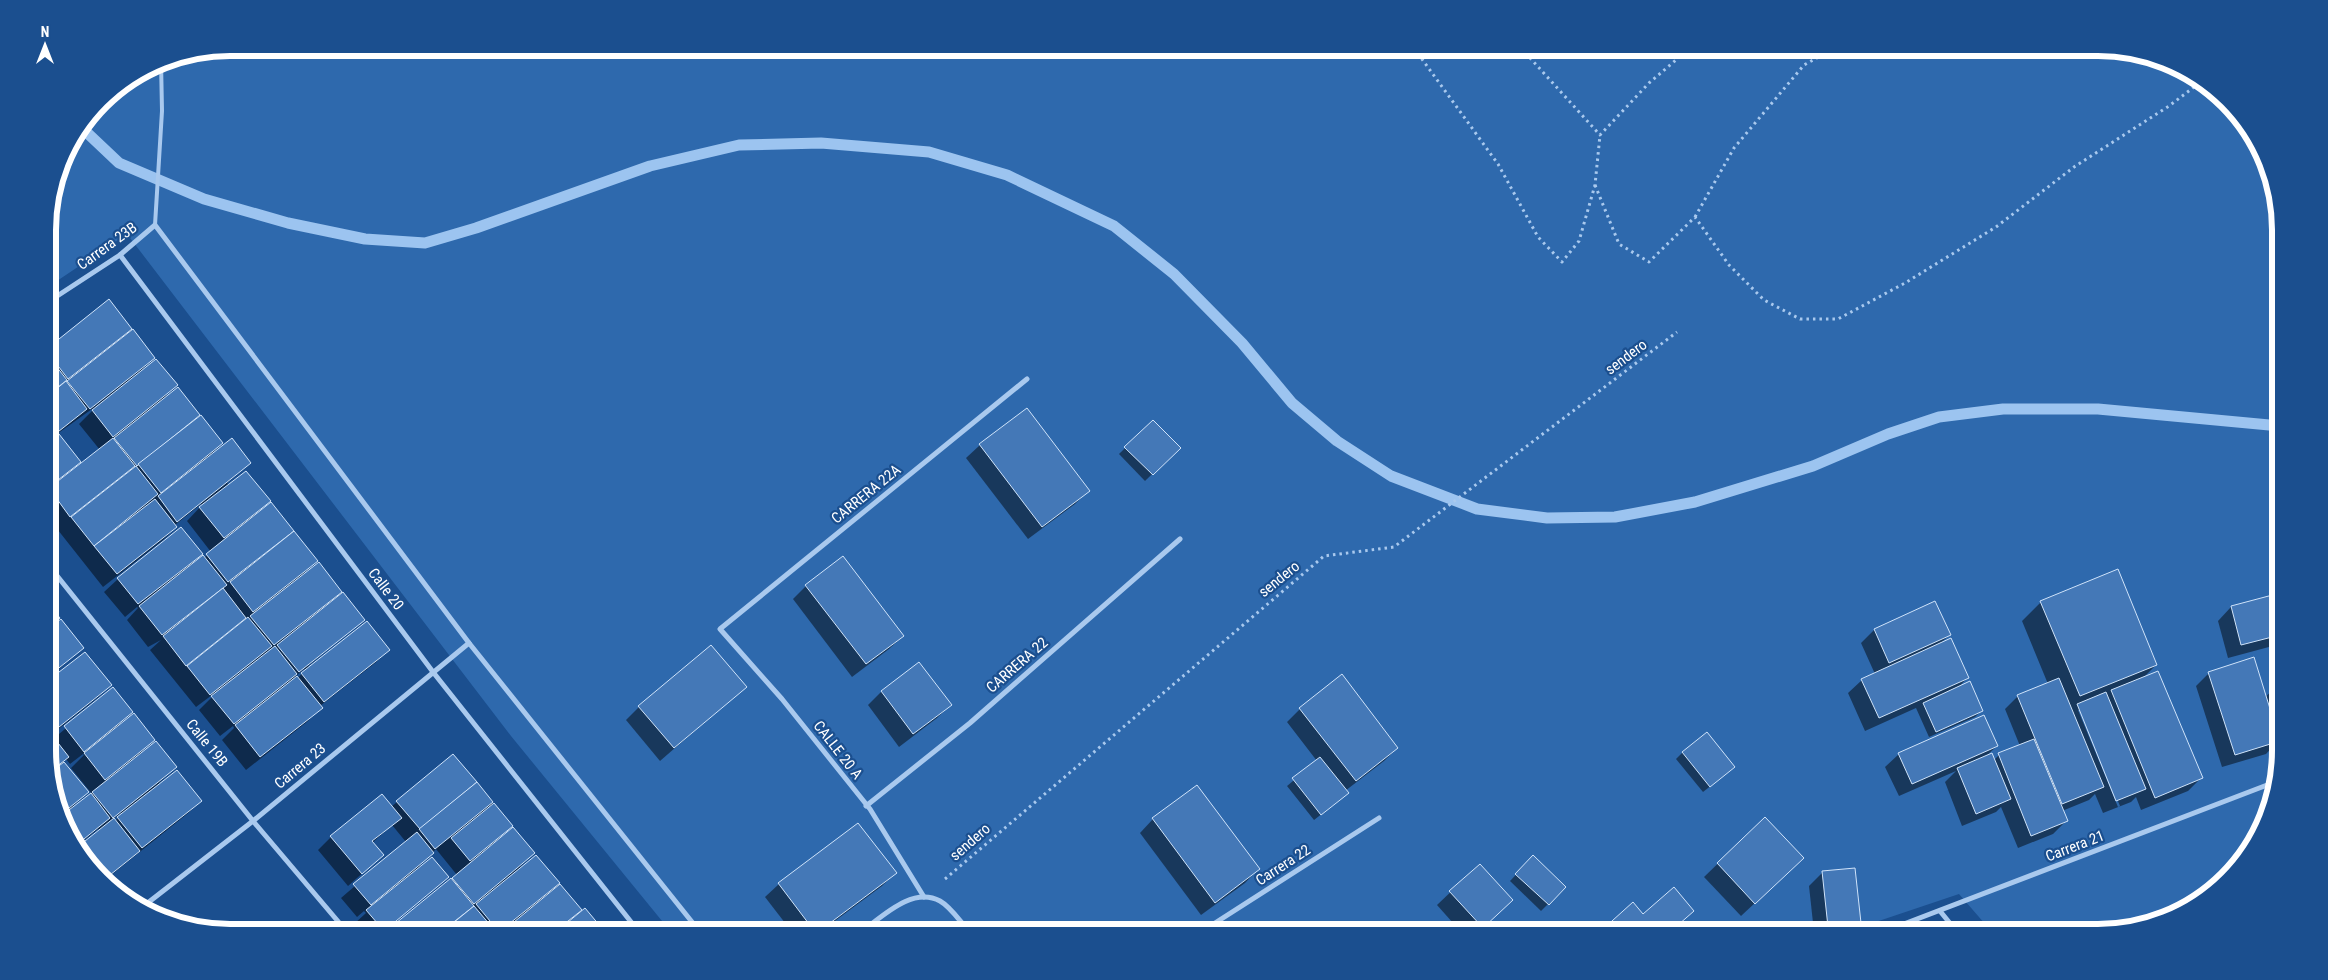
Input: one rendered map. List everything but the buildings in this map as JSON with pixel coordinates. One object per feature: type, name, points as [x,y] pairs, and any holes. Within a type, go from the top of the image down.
[{"type":"street","name":"Carrera 23B","points":[[57,296],[120,255],[155,225]]},
{"type":"street","points":[[155,225],[469,643],[693,924]]},
{"type":"street","name":"Calle 20","points":[[120,255],[434,672],[633,924]]},
{"type":"street","name":"CARRERA 22A","points":[[720,629],[1027,379]]},
{"type":"street","name":"CARRERA 22","points":[[866,806],[970,723],[1180,540]]},
{"type":"street","name":"Calle 19B","points":[[56,575],[253,821],[340,924]]},
{"type":"street","name":"CALLE 20 A","points":[[720,629],[782,699],[866,806],[924,897]]},
{"type":"street","name":"Carrera 23","points":[[148,903],[253,821],[469,643]]},
{"type":"street","name":"Carrera 21","points":[[1908,923],[2268,785]]},
{"type":"street","name":"Carrera 22","points":[[1214,923],[1379,818]]},
{"type":"street","points":[[873,924],[907,900],[924,897],[941,901],[962,924]]},
{"type":"street","points":[[1940,912],[1949,923]]},
{"type":"lane","points":[[155,225],[162,111],[161,70]]},
{"type":"path","points":[[1420,56],[1498,164],[1538,237],[1562,262],[1579,241],[1594,185],[1600,135],[1650,83],[1681,56]]},
{"type":"path","points":[[1529,56],[1600,135]]},
{"type":"path","points":[[1594,185],[1620,244],[1650,262],[1695,217],[1734,148],[1804,65],[1820,56]]},
{"type":"path","points":[[1695,217],[1729,265],[1764,300],[1800,319],[1838,319],[1905,283],[1996,227],[2074,167],[2169,106],[2195,86]]},
{"type":"path","name":"sendero","points":[[924,897],[1324,556],[1394,547],[1677,332]]},
{"type":"shaded area","points":[[2098,56],[2154,65],[2185,79],[2204,92],[2236,124],[2249,143],[2259,163],[2270,207],[2272,230],[2272,750],[2263,806],[2249,837],[2236,856],[2204,888],[2185,901],[2165,911],[2132,920],[2110,923],[1984,923],[1959,894],[1872,923],[664,924],[511,736],[127,234],[57,281],[57,218],[60,196],[69,163],[85,133],[107,107],[143,79],[174,65],[218,57]]},
{"type":"waterway","points":[[86,132],[119,163],[204,199],[288,223],[365,239],[425,243],[476,228],[650,166],[739,145],[821,143],[929,152],[1007,175],[1114,226],[1174,274],[1242,343],[1292,403],[1337,441],[1391,476],[1477,509],[1547,518],[1615,517],[1695,502],[1813,466],[1888,434],[1939,417],[2003,409],[2098,409],[2272,425]]}]
